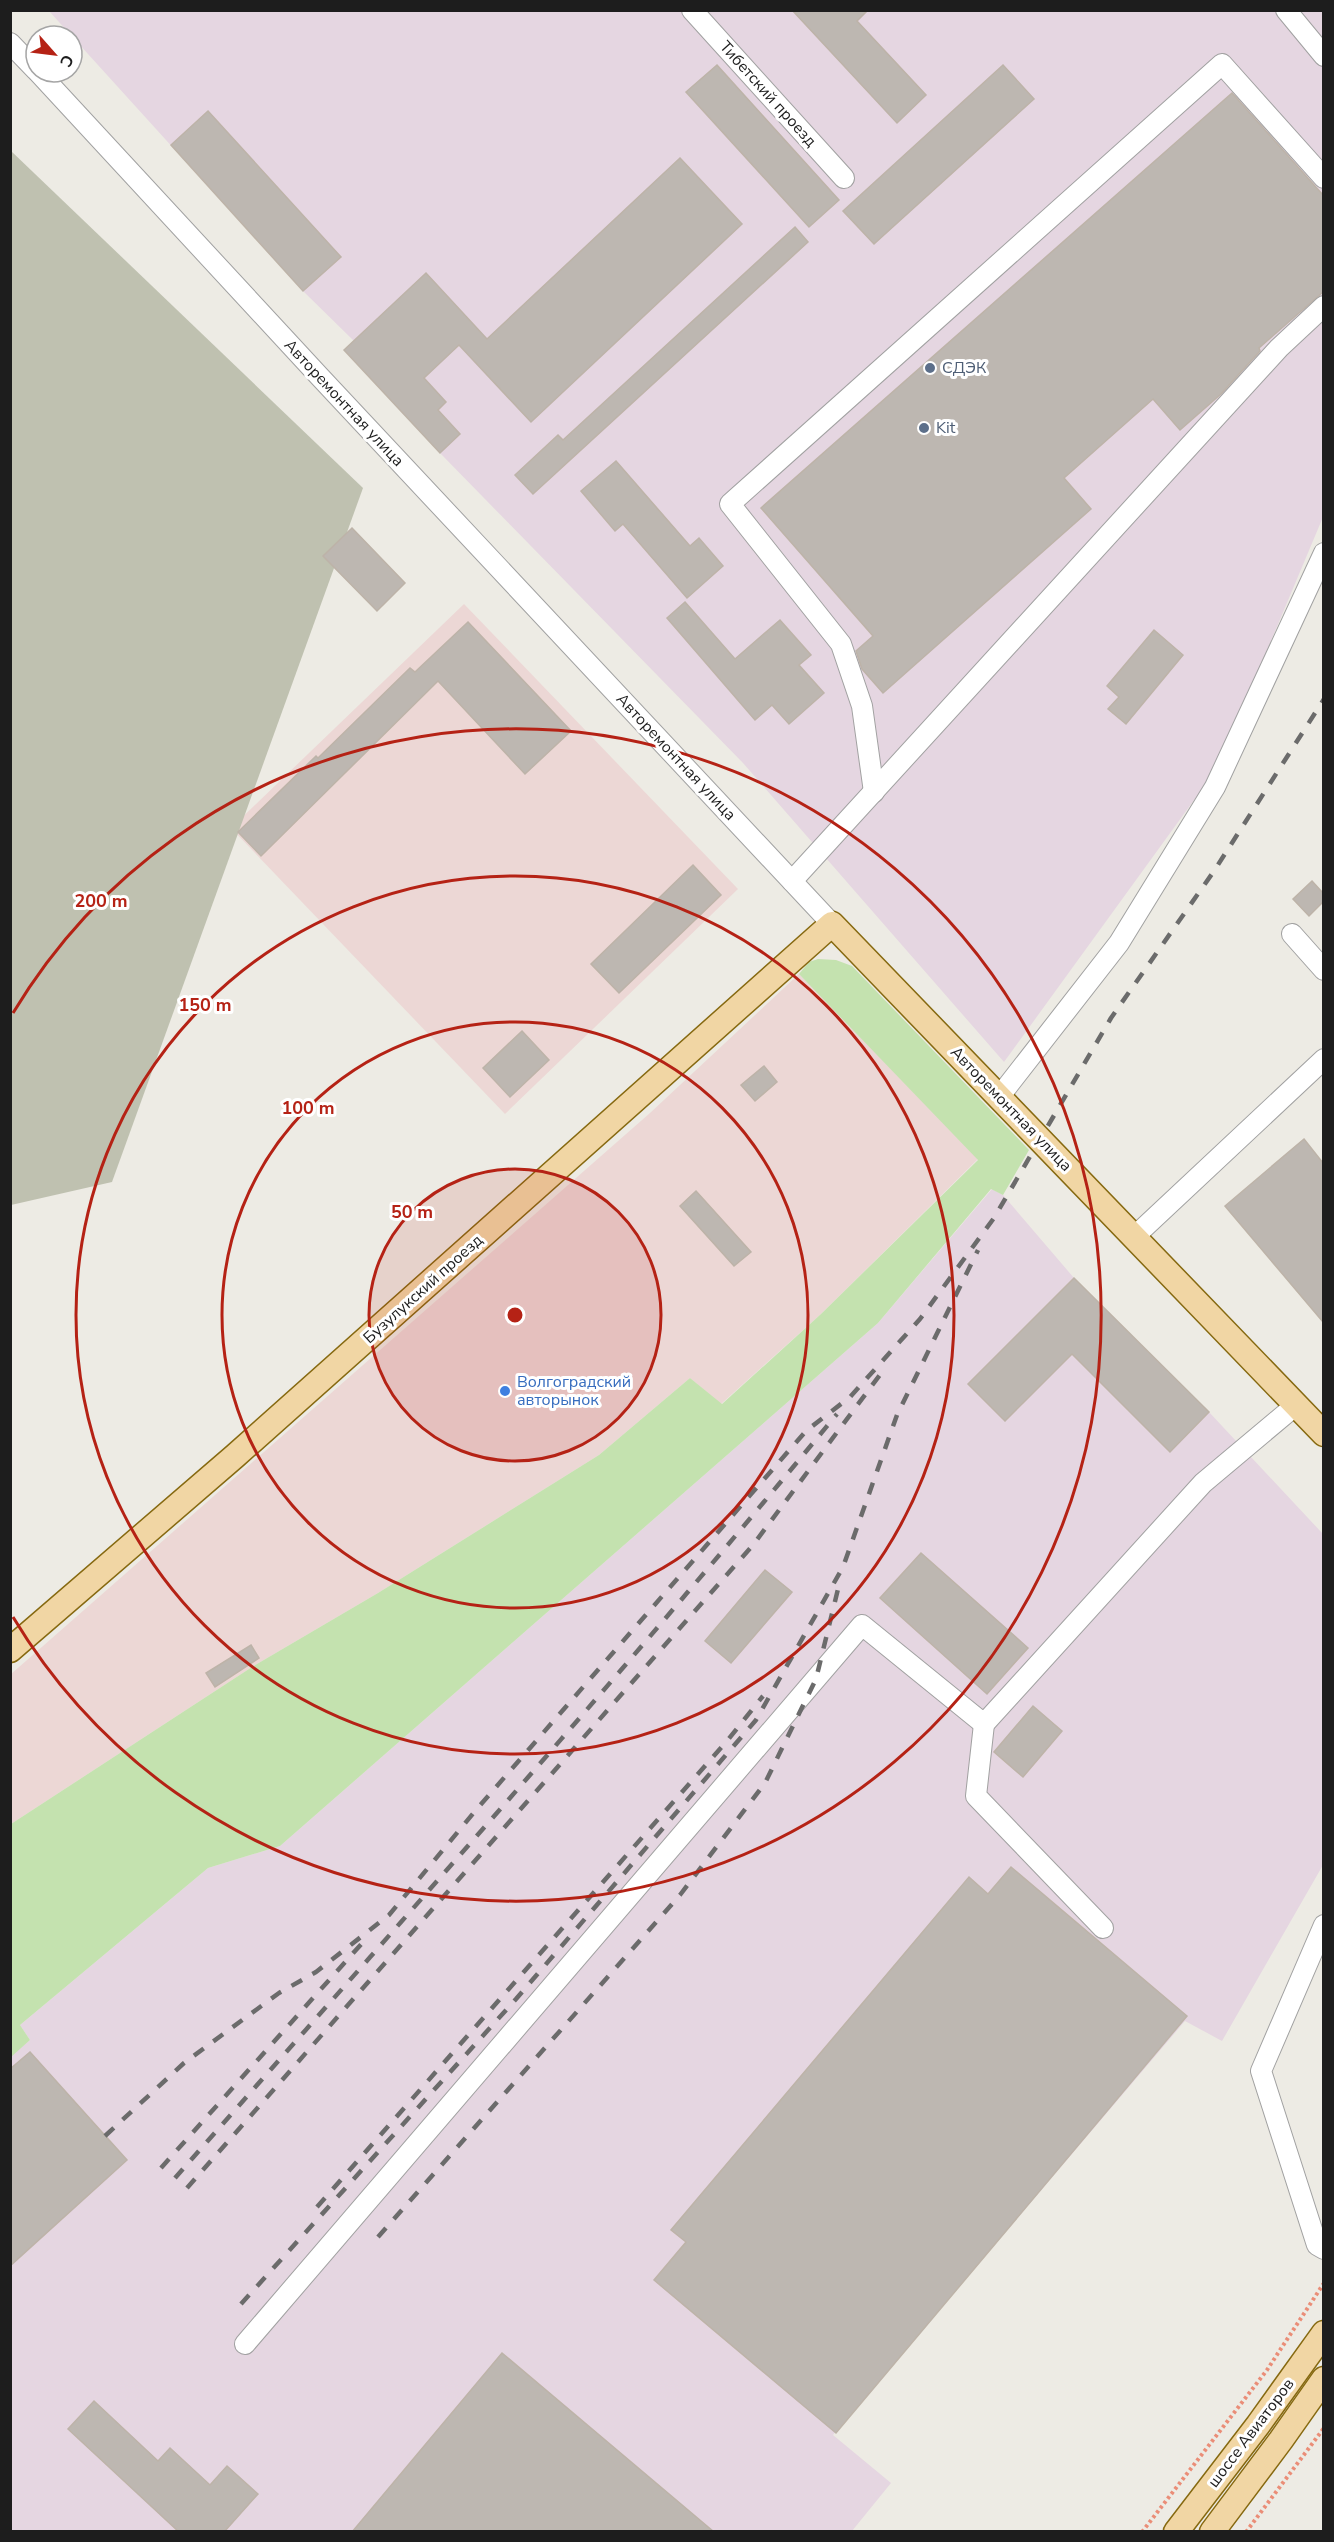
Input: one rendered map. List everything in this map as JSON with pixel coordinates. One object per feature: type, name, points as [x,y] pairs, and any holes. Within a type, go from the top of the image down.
[{"type":"main road","name":"Авторемонтная улица","points":[[832,924],[1323,1434]]},
{"type":"main road","name":"Бузулукский проезд","points":[[10,1650],[244,1448],[832,924]]},
{"type":"main road","name":"шоссе Авиаторов","points":[[1176,2532],[1258,2425],[1323,2333]]},
{"type":"main road","name":"шоссе Авиаторов","points":[[1212,2532],[1281,2440],[1323,2379]]},
{"type":"street","name":"Тибетский проезд","points":[[692,10],[844,178]]},
{"type":"street","points":[[1286,10],[1323,56]]},
{"type":"street","name":"Авторемонтная улица","points":[[10,43],[24,58]]},
{"type":"street","points":[[874,792],[862,706],[841,644],[730,504],[1222,64],[1323,178]]},
{"type":"street","name":"Авторемонтная улица","points":[[49,84],[336,395],[832,924]]},
{"type":"street","points":[[792,881],[1279,348],[1323,306]]},
{"type":"street","points":[[999,1097],[1119,943],[1215,787],[1323,554]]},
{"type":"street","points":[[1292,934],[1323,970]]},
{"type":"street","points":[[1134,1236],[1323,1059]]},
{"type":"street","points":[[1103,1928],[976,1796],[984,1724],[1203,1483],[1296,1405]]},
{"type":"street","points":[[245,2344],[862,1625],[984,1724]]},
{"type":"street","points":[[1323,1925],[1261,2071],[1317,2245],[1323,2249]]},
{"type":"path","points":[[1142,2532],[1267,2370],[1323,2283]]},
{"type":"path","points":[[1245,2532],[1323,2428]]},
{"type":"shaded area","points":[[49,11],[1323,11],[1323,517],[1218,767],[1004,1062],[743,763],[440,453],[354,341],[303,291],[84,50],[84,24],[61,24]]},
{"type":"shaded area","points":[[10,150],[363,488],[112,1182],[11,1205]]},
{"type":"shaded area","points":[[464,604],[738,889],[505,1114],[231,828]]},
{"type":"shaded area","name":"Волгоградский авторынок","points":[[799,974],[978,1159],[821,1314],[721,1404],[690,1378],[599,1455],[378,1593],[252,1667],[11,1824],[10,1675],[650,1113]]},
{"type":"shaded area","points":[[992,1189],[1003,1195],[1074,1278],[1209,1412],[1323,1534],[1323,1865],[1222,2041],[1185,2021],[833,2435],[891,2483],[852,2531],[11,2531],[10,2057],[30,2040],[20,2025],[208,1868],[280,1846],[878,1323]]},
{"type":"green space","points":[[818,959],[836,960],[852,966],[1029,1150],[1003,1195],[991,1189],[878,1323],[280,1846],[208,1868],[20,2025],[30,2040],[11,2057],[11,1824],[252,1667],[378,1593],[599,1455],[690,1378],[722,1404],[821,1314],[978,1160],[799,974],[809,962]]},
{"type":"building","points":[[792,10],[868,10],[857,21],[926,95],[897,123]]},
{"type":"building","points":[[717,65],[839,200],[809,227],[686,92]]},
{"type":"building","points":[[1003,65],[1034,99],[874,244],[843,211]]},
{"type":"building","points":[[1232,93],[1323,195],[1323,292],[1259,348],[1260,351],[1221,394],[1180,430],[1153,399],[1064,478],[1091,509],[883,693],[862,669],[856,651],[873,636],[761,508]]},
{"type":"building","points":[[208,111],[341,257],[303,291],[171,145]]},
{"type":"building","points":[[680,158],[742,224],[531,422],[459,345],[424,378],[446,402],[438,410],[460,434],[440,453],[344,350],[426,273],[487,339]]},
{"type":"building","points":[[795,227],[808,242],[533,494],[515,475],[558,435],[563,440]]},
{"type":"building","points":[[616,461],[690,546],[699,538],[723,566],[687,598],[623,524],[615,531],[581,491]]},
{"type":"building","points":[[352,528],[405,583],[377,611],[323,556]]},
{"type":"building","points":[[685,602],[735,659],[780,620],[811,655],[799,665],[824,693],[789,724],[772,705],[755,720],[667,618]]},
{"type":"building","points":[[468,622],[571,731],[525,774],[438,681],[261,856],[238,832],[410,668],[415,672]]},
{"type":"building","points":[[1154,630],[1183,655],[1126,724],[1108,709],[1119,697],[1107,686]]},
{"type":"building","points":[[693,865],[721,895],[619,993],[591,964]]},
{"type":"building","points":[[1312,881],[1323,893],[1323,902],[1309,916],[1293,899]]},
{"type":"building","points":[[522,1031],[549,1060],[510,1097],[483,1068]]},
{"type":"building","points":[[764,1066],[777,1082],[755,1101],[741,1085]]},
{"type":"building","points":[[1304,1139],[1323,1163],[1323,1322],[1225,1206]]},
{"type":"building","points":[[696,1191],[751,1252],[734,1266],[680,1206]]},
{"type":"building","points":[[1074,1278],[1209,1412],[1170,1452],[1072,1354],[1005,1421],[968,1384]]},
{"type":"building","points":[[921,1553],[1028,1648],[987,1694],[880,1598]]},
{"type":"building","points":[[765,1570],[792,1592],[731,1663],[705,1641]]},
{"type":"building","points":[[251,1645],[259,1658],[215,1687],[206,1673]]},
{"type":"building","points":[[1033,1706],[1062,1731],[1023,1777],[994,1752]]},
{"type":"building","points":[[1011,1867],[1187,2016],[836,2433],[654,2280],[686,2242],[671,2230],[969,1877],[988,1894]]},
{"type":"building","points":[[30,2052],[127,2160],[10,2266],[10,2069]]},
{"type":"building","points":[[502,2353],[714,2532],[352,2532]]},
{"type":"building","points":[[94,2401],[158,2461],[170,2448],[210,2485],[227,2466],[258,2494],[224,2532],[179,2532],[68,2429]]},
{"type":"railway","points":[[105,2136],[184,2063],[279,1993],[316,1972],[389,1915],[476,1810],[806,1431],[850,1397],[920,1319],[994,1218],[1111,1018],[1214,871],[1324,699]]},
{"type":"railway","points":[[241,2304],[516,1999],[756,1720],[843,1567],[897,1415],[978,1250]]},
{"type":"railway","points":[[187,2188],[753,1545],[885,1368]]},
{"type":"railway","points":[[175,2178],[592,1703],[837,1414]]},
{"type":"railway","points":[[378,2237],[680,1895],[765,1783],[816,1679],[839,1585]]},
{"type":"railway","points":[[317,2207],[727,1741],[763,1696]]},
{"type":"railway","points":[[161,2168],[364,1941]]},
{"type":"place","name":"СДЭК","points":[[930,368]]},
{"type":"place","name":"Kit","points":[[924,428]]},
{"type":"place","name":"Волгоградский авторынок","points":[[505,1391]]}]
